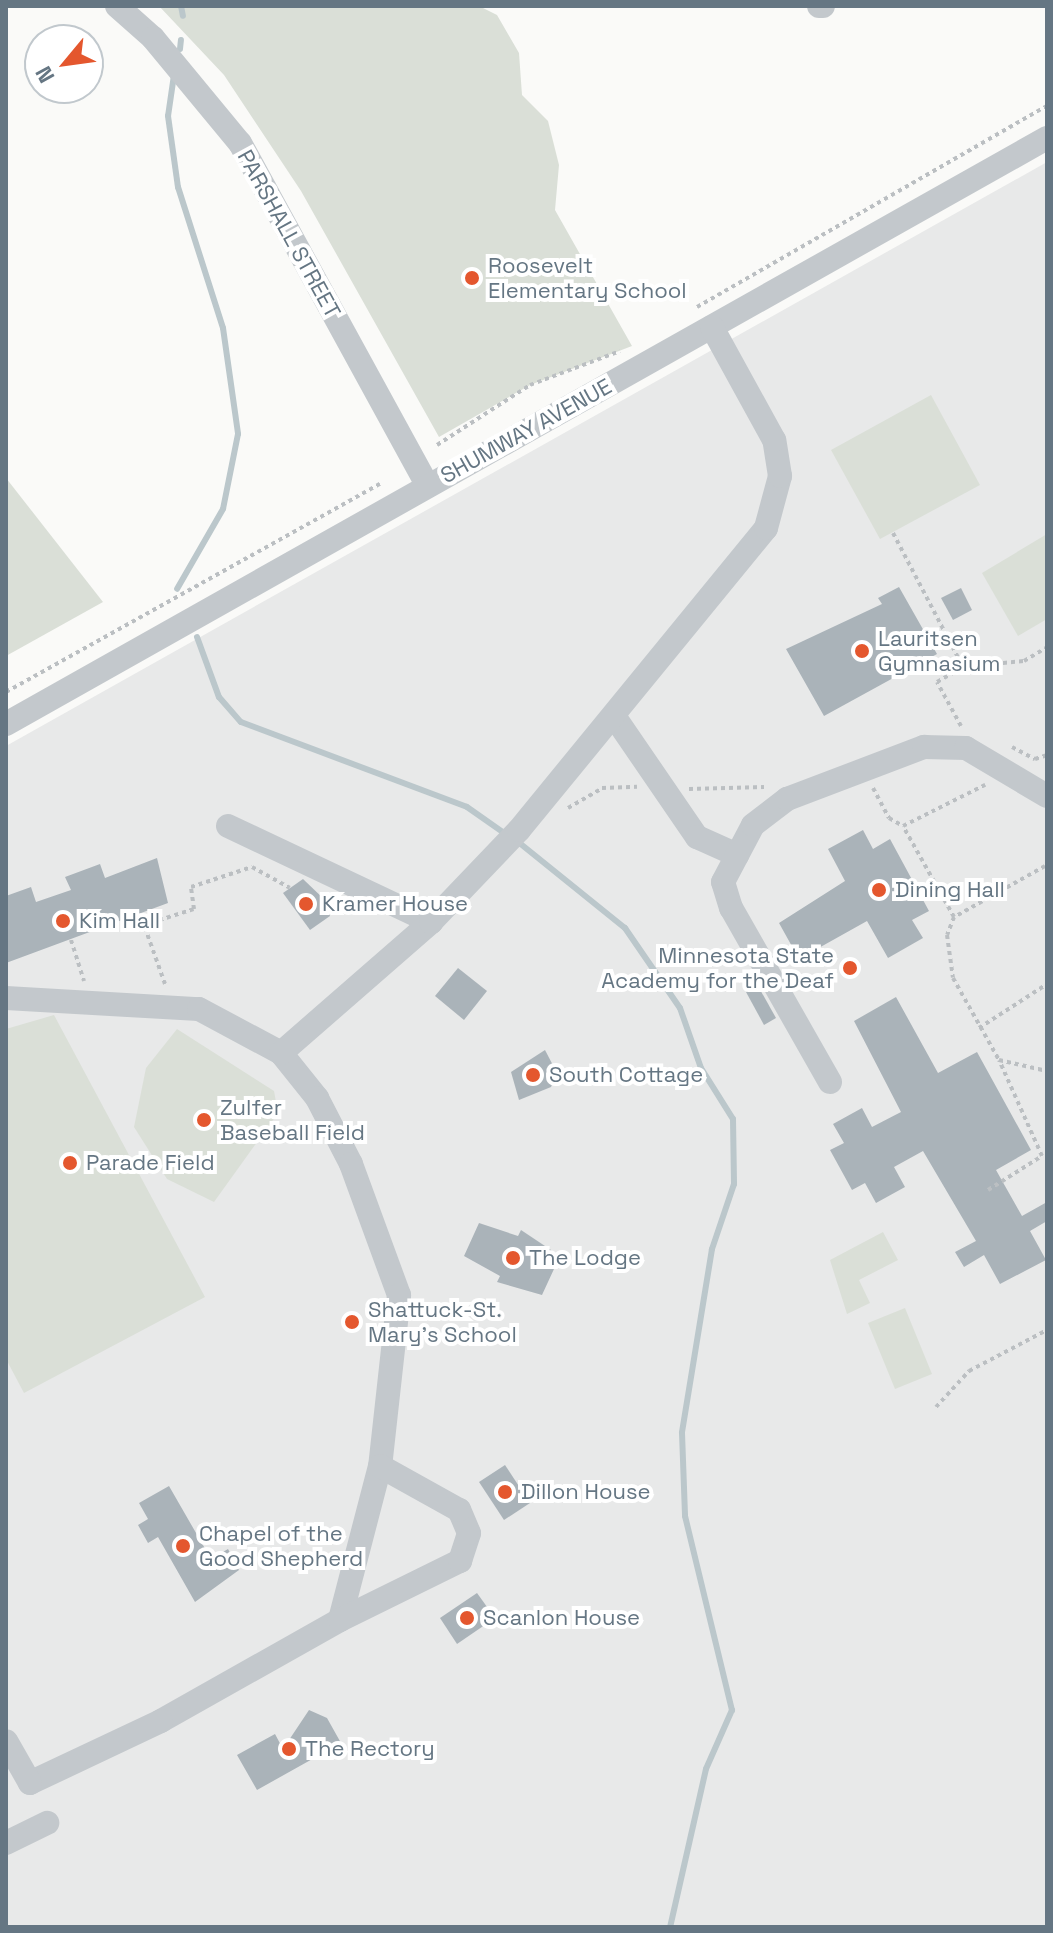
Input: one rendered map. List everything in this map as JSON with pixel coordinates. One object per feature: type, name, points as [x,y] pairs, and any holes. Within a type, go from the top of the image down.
[{"type":"street","name":"PARSHALL STREET","points":[[117,6],[153,38],[240,143],[428,486]]},
{"type":"street","name":"SHUMWAY AVENUE","points":[[6,724],[1047,138]]},
{"type":"street","points":[[281,1053],[431,922],[512,837],[766,528],[780,476],[758,401],[712,327]]},
{"type":"street","points":[[614,716],[697,837],[737,855]]},
{"type":"street","points":[[830,1082],[731,908],[723,882],[753,825],[787,799],[924,747],[966,748],[1047,796]]},
{"type":"street","points":[[228,826],[431,922]]},
{"type":"street","points":[[6,998],[199,1009],[281,1053],[317,1098],[351,1164],[399,1295],[380,1466],[340,1620]]},
{"type":"street","points":[[6,1741],[30,1783],[161,1721],[340,1620],[460,1561],[469,1533],[459,1510],[380,1466]]},
{"type":"street","points":[[6,1843],[47,1823]]},
{"type":"path","points":[[685,314],[1047,106]]},
{"type":"path","points":[[437,445],[530,385],[632,346]]},
{"type":"path","points":[[6,692],[380,484]]},
{"type":"path","points":[[893,533],[963,667]]},
{"type":"path","points":[[961,726],[937,682],[963,667],[1024,661],[1047,647]]},
{"type":"path","points":[[952,724],[971,728]]},
{"type":"path","points":[[1008,745],[1035,759],[1047,755]]},
{"type":"path","points":[[558,817],[602,788],[751,791],[780,783]]},
{"type":"path","points":[[954,917],[903,826],[985,785]]},
{"type":"path","points":[[988,1190],[1042,1156],[999,1060],[978,1028],[953,978],[947,935],[954,917],[1045,866]]},
{"type":"path","points":[[167,990],[144,925],[194,909],[191,887],[252,867],[290,888]]},
{"type":"path","points":[[71,940],[85,983]]},
{"type":"path","points":[[978,1028],[1047,984]]},
{"type":"path","points":[[999,1060],[1047,1071]]},
{"type":"path","points":[[936,1407],[969,1371],[1047,1330]]},
{"type":"shaded area","name":"Roosevelt Elementary School","points":[[159,6],[479,6],[497,15],[519,53],[522,95],[548,121],[559,165],[555,210],[632,346],[530,385],[439,437],[301,191],[224,75]]},
{"type":"shaded area","points":[[1047,162],[1047,1927],[6,1927],[6,746]]},
{"type":"shaded area","points":[[931,395],[980,485],[880,539],[831,450]]},
{"type":"shaded area","points":[[6,478],[103,602],[6,656]]},
{"type":"shaded area","points":[[1047,534],[1047,619],[1018,636],[982,573]]},
{"type":"shaded area","name":"Parade Field","points":[[54,1015],[205,1297],[24,1393],[6,1359],[6,1029]]},
{"type":"shaded area","name":"Zulfer Baseball Field","points":[[177,1029],[274,1091],[278,1113],[214,1202],[167,1179],[134,1127],[146,1068]]},
{"type":"shaded area","points":[[883,1232],[898,1260],[859,1280],[870,1303],[847,1314],[830,1260]]},
{"type":"shaded area","points":[[905,1308],[932,1374],[895,1389],[868,1323]]},
{"type":"building","name":"Lauritsen Gymnasium","points":[[899,587],[937,654],[824,716],[786,649],[882,604],[878,598]]},
{"type":"building","points":[[961,588],[972,610],[953,620],[941,598]]},
{"type":"building","name":"Dining Hall","points":[[863,830],[873,849],[890,839],[929,911],[912,920],[923,938],[888,958],[867,921],[799,959],[779,923],[845,881],[828,849]]},
{"type":"building","name":"Kim Hall","points":[[157,858],[168,903],[6,963],[6,896],[31,887],[36,902],[71,890],[65,877],[100,864],[105,878]]},
{"type":"building","name":"Kramer House","points":[[303,879],[326,901],[330,916],[310,930],[283,893]]},
{"type":"building","points":[[458,968],[487,991],[464,1020],[435,996]]},
{"type":"building","points":[[758,986],[776,1018],[764,1025],[746,992]]},
{"type":"building","points":[[896,997],[938,1073],[977,1052],[1031,1150],[996,1170],[1022,1216],[1047,1202],[1047,1221],[1030,1231],[1046,1260],[1000,1284],[984,1255],[964,1267],[955,1252],[976,1241],[923,1151],[894,1167],[905,1187],[876,1203],[865,1183],[852,1190],[830,1150],[844,1143],[833,1124],[862,1108],[872,1127],[901,1112],[854,1021]]},
{"type":"building","name":"South Cottage","points":[[545,1050],[557,1073],[551,1087],[519,1100],[511,1072]]},
{"type":"building","name":"The Lodge","points":[[479,1223],[518,1236],[521,1230],[560,1256],[542,1295],[497,1282],[500,1276],[464,1256]]},
{"type":"building","name":"Dillon House","points":[[505,1465],[530,1503],[504,1520],[479,1482]]},
{"type":"building","name":"Chapel of the Good Shepherd","points":[[169,1486],[211,1559],[228,1549],[239,1570],[195,1602],[158,1537],[148,1543],[138,1525],[148,1519],[139,1503]]},
{"type":"building","name":"Scanlon House","points":[[477,1593],[495,1618],[457,1644],[440,1618]]},
{"type":"building","name":"The Rectory","points":[[309,1710],[327,1718],[341,1743],[257,1790],[237,1755],[275,1734],[283,1749]]},
{"type":"waterway","points":[[181,6],[183,16]]},
{"type":"waterway","points":[[180,49],[181,40]]},
{"type":"waterway","points":[[174,75],[168,116],[178,187],[223,328],[238,434],[223,509],[177,589]]},
{"type":"waterway","points":[[197,637],[219,697],[241,722],[467,807],[507,835]]},
{"type":"waterway","points":[[517,841],[625,928],[680,1008],[701,1068],[733,1119],[734,1184],[712,1249],[682,1433],[685,1516],[732,1710],[706,1769],[670,1927]]},
{"type":"place","name":"Roosevelt Elementary School","points":[[472,278]]},
{"type":"place","name":"Lauritsen Gymnasium","points":[[862,651]]},
{"type":"place","name":"Dining Hall","points":[[879,890]]},
{"type":"place","name":"Kramer House","points":[[306,904]]},
{"type":"place","name":"Kim Hall","points":[[63,921]]},
{"type":"place","name":"Minnesota State Academy for the Deaf","points":[[850,968]]},
{"type":"place","name":"South Cottage","points":[[533,1075]]},
{"type":"place","name":"Zulfer Baseball Field","points":[[204,1120]]},
{"type":"place","name":"Parade Field","points":[[70,1163]]},
{"type":"place","name":"The Lodge","points":[[513,1258]]},
{"type":"place","name":"Shattuck-St. Mary’s School","points":[[352,1322]]},
{"type":"place","name":"Dillon House","points":[[505,1492]]},
{"type":"place","name":"Chapel of the Good Shepherd","points":[[183,1546]]},
{"type":"place","name":"Scanlon House","points":[[467,1618]]},
{"type":"place","name":"The Rectory","points":[[289,1749]]}]
